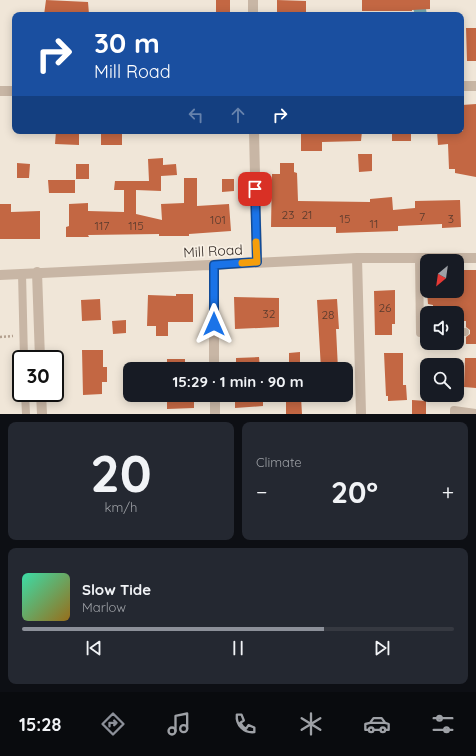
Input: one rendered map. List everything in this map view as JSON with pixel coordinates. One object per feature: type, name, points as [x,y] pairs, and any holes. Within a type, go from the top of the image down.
[{"type":"street","points":[[254,0],[254,12]]},
{"type":"street","points":[[464,86],[476,86]]},
{"type":"street","points":[[0,91],[12,91]]},
{"type":"street","points":[[254,134],[257,262]]},
{"type":"street","points":[[357,258],[361,414]]},
{"type":"street","name":"Mill Road","points":[[0,274],[357,258],[476,258]]},
{"type":"street","points":[[214,265],[214,362]]},
{"type":"street","points":[[37,272],[40,350]]},
{"type":"street","points":[[41,402],[42,414]]},
{"type":"street","points":[[214,402],[214,414]]},
{"type":"lane","points":[[419,259],[420,333]]},
{"type":"lane","points":[[22,273],[24,350]]},
{"type":"lane","points":[[25,402],[26,414]]},
{"type":"lane","points":[[454,414],[454,410],[476,413]]},
{"type":"water","points":[[425,3],[426,12],[414,12],[413,8]]},
{"type":"building","points":[[46,0],[88,2],[89,12],[44,12]]},
{"type":"building","points":[[216,0],[230,0],[230,12],[216,12]]},
{"type":"building","points":[[277,0],[306,1],[306,12],[277,12]]},
{"type":"building","points":[[362,0],[430,0],[430,9],[412,11],[362,11]]},
{"type":"building","points":[[466,28],[476,28],[476,61],[467,61]]},
{"type":"building","points":[[476,104],[476,177],[455,173],[455,169],[449,169],[448,144],[438,145],[437,134],[464,134],[464,105]]},
{"type":"building","points":[[56,134],[79,134],[79,145],[55,144]]},
{"type":"building","points":[[101,134],[122,134],[122,145],[101,145]]},
{"type":"building","points":[[301,134],[362,134],[361,141],[322,142],[322,151],[301,151]]},
{"type":"building","points":[[392,134],[411,134],[411,141],[392,141]]},
{"type":"building","points":[[358,154],[372,154],[372,171],[359,172]]},
{"type":"building","points":[[163,158],[163,165],[176,164],[177,175],[161,176],[161,191],[136,190],[136,214],[162,220],[161,204],[184,203],[184,178],[197,178],[197,206],[229,204],[231,231],[189,234],[189,236],[159,236],[159,234],[88,235],[89,237],[66,237],[66,227],[69,226],[69,204],[88,203],[88,211],[124,212],[124,190],[114,190],[115,181],[149,181],[148,159]]},
{"type":"building","points":[[17,163],[30,164],[29,178],[17,178]]},
{"type":"building","points":[[280,163],[294,163],[294,172],[297,173],[298,201],[370,202],[370,199],[392,197],[393,210],[415,208],[415,201],[460,200],[461,227],[442,228],[442,224],[398,226],[398,231],[336,233],[336,227],[271,227],[272,174],[280,174]]},
{"type":"building","points":[[76,164],[89,164],[89,179],[76,179]]},
{"type":"building","points":[[222,179],[234,179],[234,191],[222,192]]},
{"type":"building","points":[[48,180],[75,180],[75,193],[49,193]]},
{"type":"building","points":[[0,204],[11,204],[11,212],[40,211],[40,239],[0,239]]},
{"type":"building","points":[[464,270],[476,270],[476,344],[466,344],[466,337],[470,334],[470,330],[466,327],[466,321],[464,321],[464,306],[433,306],[428,304],[428,298],[464,298]]},
{"type":"building","points":[[395,290],[395,324],[392,324],[392,335],[375,335],[374,291]]},
{"type":"building","points":[[176,294],[193,294],[193,322],[168,322],[168,336],[156,336],[156,326],[147,326],[148,295],[176,296]]},
{"type":"building","points":[[234,297],[279,298],[279,327],[235,329]]},
{"type":"building","points":[[100,299],[101,320],[82,321],[81,300]]},
{"type":"building","points":[[337,299],[339,329],[336,329],[338,362],[321,362],[317,300]]},
{"type":"building","points":[[126,320],[126,333],[113,334],[112,321]]},
{"type":"building","points":[[82,350],[103,350],[103,367],[107,367],[107,382],[102,382],[102,394],[83,395]]},
{"type":"building","points":[[300,352],[300,362],[289,362],[289,353]]},
{"type":"building","points":[[384,353],[403,353],[403,385],[406,385],[407,400],[388,401],[388,396],[386,396]]},
{"type":"building","points":[[259,357],[259,362],[236,362],[236,358]]},
{"type":"building","points":[[465,358],[476,358],[476,388],[464,387]]},
{"type":"building","points":[[167,359],[185,359],[185,362],[167,362]]},
{"type":"building","points":[[412,400],[426,402],[426,414],[412,414]]},
{"type":"building","points":[[167,402],[194,402],[194,408],[167,409]]},
{"type":"building","points":[[235,402],[263,402],[263,406],[235,408]]},
{"type":"building","points":[[286,402],[301,402],[302,414],[286,414]]},
{"type":"slow traffic","points":[[242,263],[257,262],[256,242]]},
{"type":"route","points":[[214,324],[214,265],[257,262],[255,189]]}]
